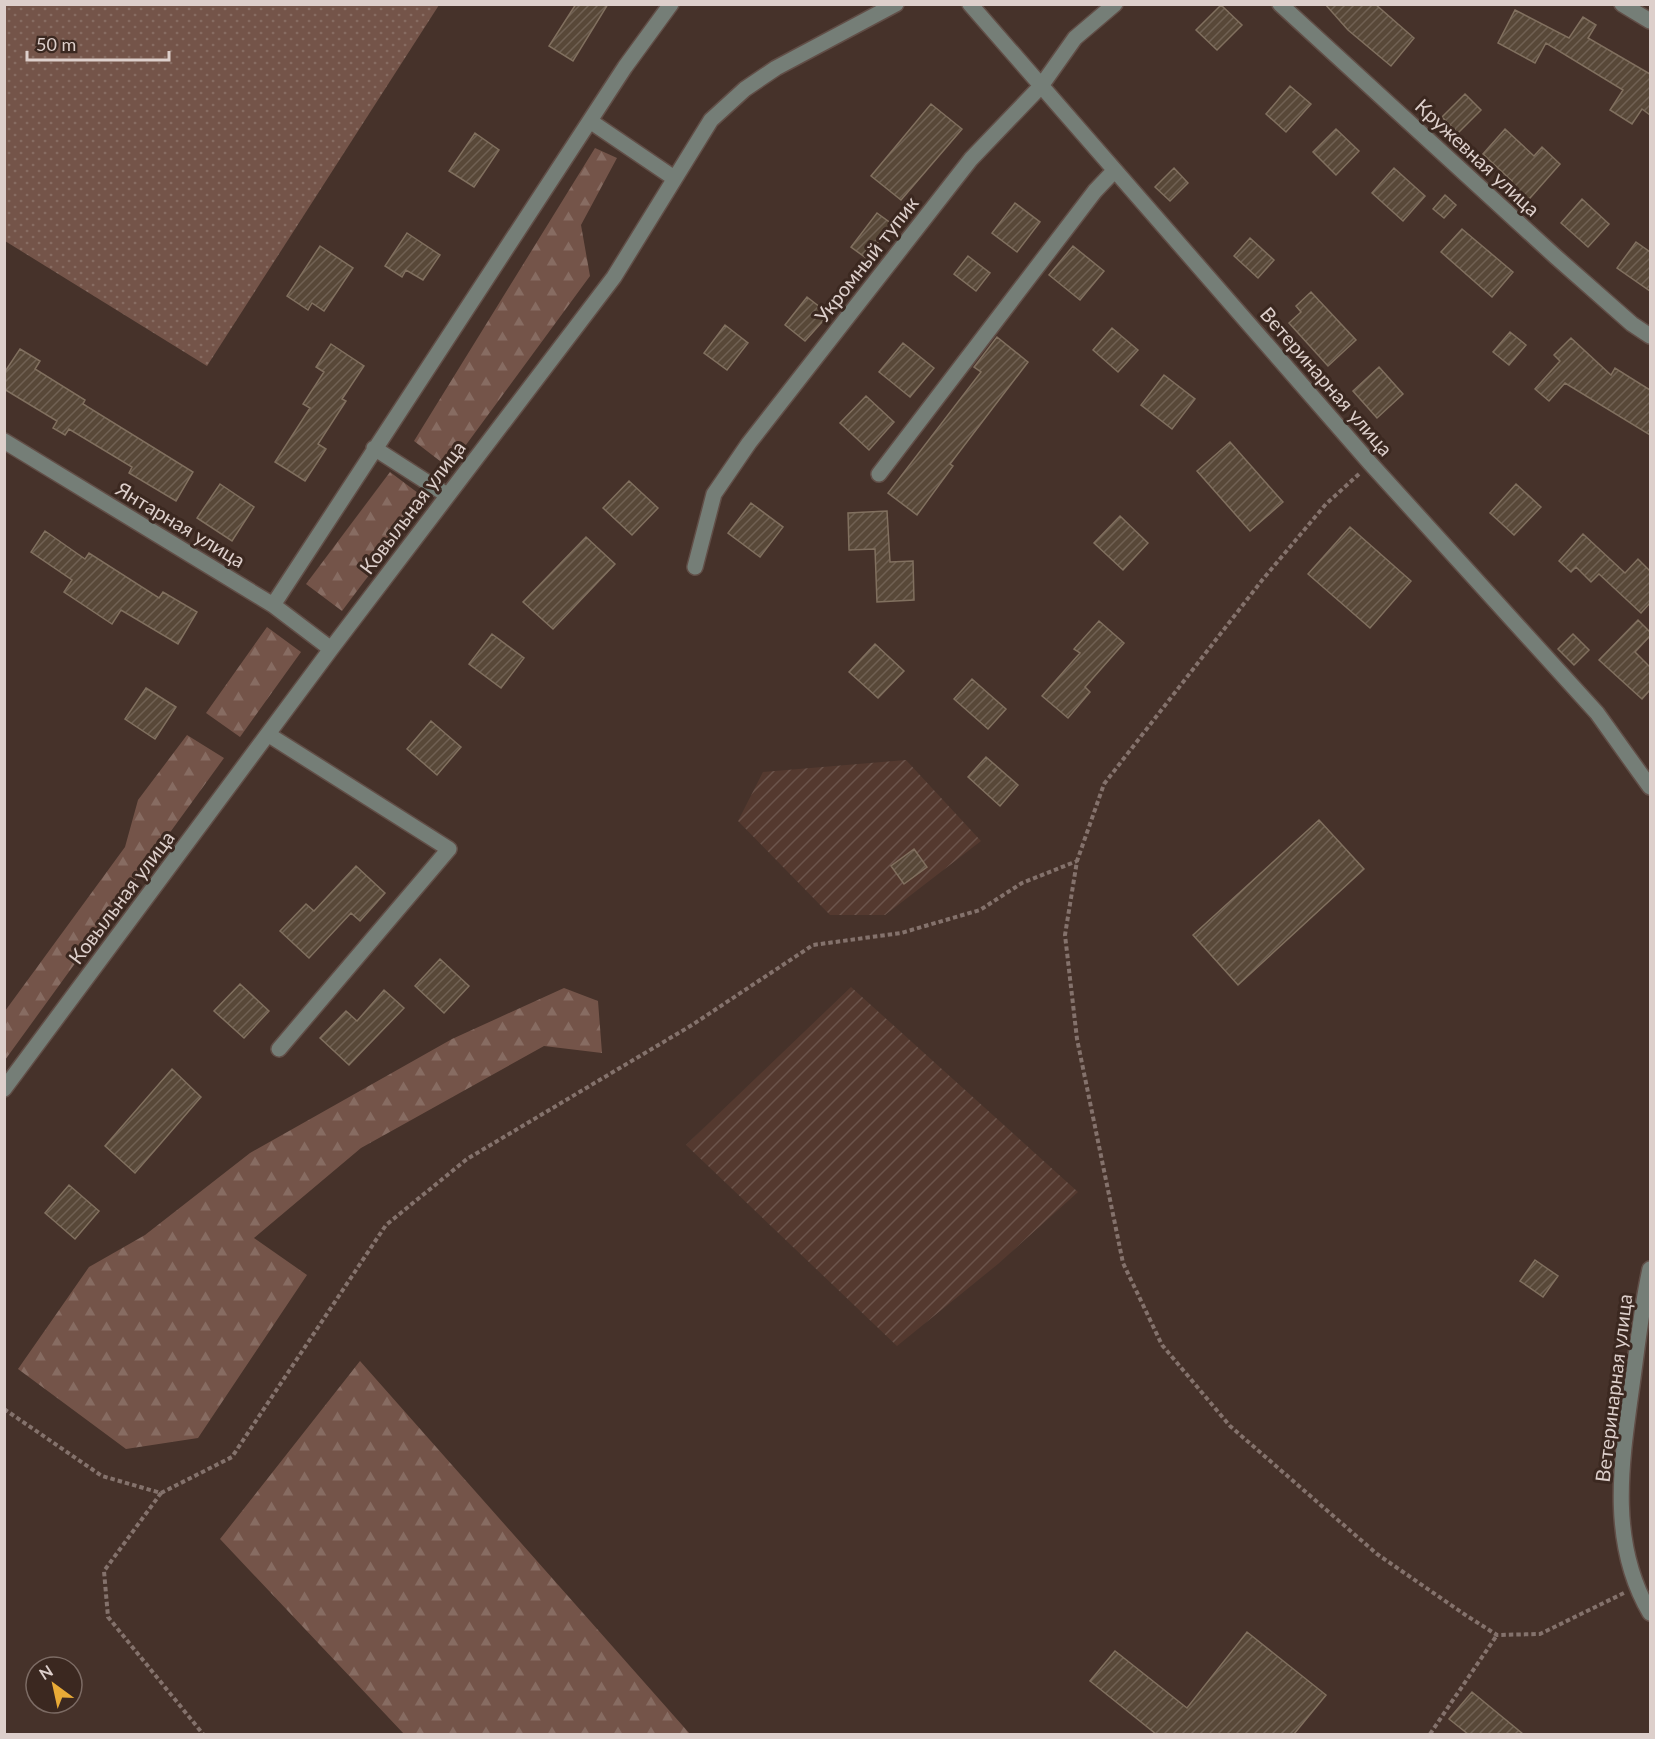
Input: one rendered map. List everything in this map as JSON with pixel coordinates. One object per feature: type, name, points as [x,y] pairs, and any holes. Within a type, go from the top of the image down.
[{"type":"street","points":[[273,605],[590,121],[671,4]]},
{"type":"street","name":"Ковыльная улица","points":[[4,1089],[331,649],[614,277],[711,120],[744,89],[776,68],[896,4]]},
{"type":"street","name":"Ветеринарная улица","points":[[970,4],[1370,463],[1597,712],[1650,787]]},
{"type":"street","name":"Укромный тупик","points":[[695,567],[714,494],[749,443],[971,159],[1041,86],[1075,38],[1114,4]]},
{"type":"street","name":"Кружевная улица","points":[[1280,4],[1556,258],[1632,324],[1650,336]]},
{"type":"street","points":[[1622,4],[1650,21]]},
{"type":"street","points":[[590,121],[674,178]]},
{"type":"street","points":[[879,474],[1095,191],[1114,171]]},
{"type":"street","name":"Янтарная улица","points":[[4,441],[273,605],[331,649]]},
{"type":"street","points":[[374,448],[447,495]]},
{"type":"street","points":[[268,735],[449,849],[279,1049]]},
{"type":"street","name":"Ветеринарная улица","points":[[1650,1269],[1621,1460],[1621,1529],[1635,1588],[1650,1613]]},
{"type":"path","points":[[1370,463],[1326,504],[1263,579],[1104,784],[1077,861],[1065,935],[1077,1039],[1123,1263],[1162,1345],[1230,1426],[1377,1554],[1497,1635],[1540,1634],[1635,1588]]},
{"type":"path","points":[[203,1734],[108,1617],[104,1571],[161,1493],[232,1456],[386,1225],[467,1159],[692,1025],[813,945],[901,933],[980,910],[1022,883],[1077,861]]},
{"type":"path","points":[[4,1409],[102,1476],[161,1493]]},
{"type":"path","points":[[1430,1734],[1497,1635]]},
{"type":"shaded area","points":[[906,760],[981,841],[885,915],[830,915],[738,821],[763,772]]},
{"type":"shaded area","points":[[851,987],[1078,1192],[998,1264],[897,1346],[686,1145]]},
{"type":"green space","points":[[4,5],[439,5],[207,366],[5,241]]},
{"type":"green space","points":[[595,148],[617,158],[581,225],[590,276],[449,468],[414,441]]},
{"type":"green space","points":[[390,472],[426,499],[342,611],[306,584]]},
{"type":"green space","points":[[267,627],[301,652],[240,737],[206,713]]},
{"type":"green space","points":[[187,735],[224,758],[5,1060],[5,1011],[125,847],[138,800]]},
{"type":"green space","points":[[564,988],[598,1001],[602,1053],[544,1046],[361,1148],[254,1238],[307,1275],[198,1438],[126,1449],[18,1369],[89,1267],[145,1235],[250,1153],[452,1039]]},
{"type":"green space","points":[[360,1361],[690,1734],[404,1734],[220,1539]]},
{"type":"building","points":[[576,4],[608,4],[573,61],[549,46]]},
{"type":"building","points":[[1325,4],[1375,4],[1414,38],[1391,66],[1348,30]]},
{"type":"building","points":[[1221,5],[1242,25],[1217,50],[1196,30]]},
{"type":"building","points":[[1515,10],[1569,38],[1583,17],[1596,25],[1588,38],[1650,74],[1650,115],[1642,109],[1632,124],[1610,110],[1623,90],[1546,43],[1535,63],[1498,43]]},
{"type":"building","points":[[1290,86],[1311,104],[1286,132],[1266,114]]},
{"type":"building","points":[[1465,94],[1481,110],[1458,133],[1442,117]]},
{"type":"building","points":[[931,104],[962,129],[901,200],[871,176]]},
{"type":"building","points":[[1336,129],[1359,151],[1336,175],[1313,152]]},
{"type":"building","points":[[1505,129],[1534,156],[1542,147],[1560,164],[1523,206],[1504,190],[1512,181],[1483,154]]},
{"type":"building","points":[[475,133],[499,150],[474,187],[449,171]]},
{"type":"building","points":[[1174,168],[1188,183],[1170,201],[1155,187]]},
{"type":"building","points":[[1394,168],[1425,196],[1403,221],[1372,193]]},
{"type":"building","points":[[1445,195],[1456,205],[1444,218],[1433,209]]},
{"type":"building","points":[[1582,199],[1609,224],[1588,247],[1561,223]]},
{"type":"building","points":[[1015,203],[1040,222],[1017,252],[992,233]]},
{"type":"building","points":[[877,213],[892,224],[866,258],[851,247]]},
{"type":"building","points":[[1462,229],[1513,272],[1492,297],[1441,252]]},
{"type":"building","points":[[407,233],[440,255],[423,280],[406,270],[402,277],[385,266]]},
{"type":"building","points":[[1250,238],[1274,260],[1258,278],[1234,256]]},
{"type":"building","points":[[1636,242],[1650,252],[1650,291],[1617,268]]},
{"type":"building","points":[[320,246],[353,268],[324,311],[312,303],[308,310],[287,296]]},
{"type":"building","points":[[1073,246],[1104,271],[1080,300],[1049,275]]},
{"type":"building","points":[[968,256],[990,273],[976,291],[954,274]]},
{"type":"building","points":[[1311,292],[1356,340],[1328,366],[1289,323],[1301,312],[1296,306]]},
{"type":"building","points":[[807,297],[829,314],[805,341],[785,325]]},
{"type":"building","points":[[725,325],[748,343],[727,370],[704,353]]},
{"type":"building","points":[[1112,328],[1138,350],[1118,372],[1093,350]]},
{"type":"building","points":[[1510,332],[1526,345],[1509,365],[1493,352]]},
{"type":"building","points":[[997,337],[1028,362],[950,464],[953,466],[917,515],[888,493],[981,372],[974,367]]},
{"type":"building","points":[[1571,338],[1611,375],[1615,368],[1650,390],[1650,435],[1565,383],[1549,401],[1535,389],[1560,361],[1554,355]]},
{"type":"building","points":[[903,343],[934,368],[910,397],[879,372]]},
{"type":"building","points":[[331,344],[364,366],[342,399],[346,401],[318,444],[326,449],[305,481],[275,462],[310,408],[303,404],[324,372],[316,367]]},
{"type":"building","points":[[20,349],[40,361],[35,369],[85,400],[83,404],[193,472],[176,501],[129,473],[132,467],[69,429],[65,435],[53,428],[57,421],[4,389],[4,373]]},
{"type":"building","points":[[1379,367],[1403,394],[1377,418],[1353,391]]},
{"type":"building","points":[[1164,375],[1195,399],[1172,429],[1141,405]]},
{"type":"building","points":[[866,396],[894,422],[869,450],[840,423]]},
{"type":"building","points":[[1230,442],[1283,502],[1250,531],[1197,471]]},
{"type":"building","points":[[629,481],[658,508],[632,535],[603,508]]},
{"type":"building","points":[[220,484],[254,507],[232,541],[197,518]]},
{"type":"building","points":[[1516,484],[1541,507],[1514,535],[1490,513]]},
{"type":"building","points":[[751,503],[783,527],[760,557],[728,533]]},
{"type":"building","points":[[887,511],[890,562],[913,561],[914,600],[877,602],[875,549],[849,550],[848,513]]},
{"type":"building","points":[[1120,516],[1148,543],[1123,570],[1094,543]]},
{"type":"building","points":[[1350,527],[1411,581],[1370,628],[1308,574]]},
{"type":"building","points":[[45,531],[85,559],[89,553],[159,598],[163,592],[197,612],[178,644],[121,610],[112,624],[64,592],[72,580],[31,552]]},
{"type":"building","points":[[1583,534],[1625,573],[1638,559],[1650,571],[1650,603],[1641,613],[1599,574],[1591,582],[1576,567],[1571,572],[1559,561]]},
{"type":"building","points":[[586,537],[615,564],[553,629],[523,602]]},
{"type":"building","points":[[1638,620],[1650,632],[1650,636],[1635,652],[1650,667],[1650,690],[1642,699],[1599,660]]},
{"type":"building","points":[[1099,621],[1124,643],[1085,687],[1090,692],[1068,718],[1042,696],[1080,653],[1074,649]]},
{"type":"building","points":[[492,634],[524,658],[501,688],[469,664]]},
{"type":"building","points":[[1573,634],[1589,650],[1574,665],[1558,649]]},
{"type":"building","points":[[875,644],[904,671],[878,698],[849,672]]},
{"type":"building","points":[[972,679],[1006,709],[988,729],[954,699]]},
{"type":"building","points":[[146,688],[176,707],[155,739],[125,719]]},
{"type":"building","points":[[431,721],[461,747],[437,775],[407,749]]},
{"type":"building","points":[[986,757],[1018,785],[1000,806],[968,777]]},
{"type":"building","points":[[1319,820],[1364,869],[1238,985],[1193,935]]},
{"type":"building","points":[[914,849],[927,867],[904,884],[891,866]]},
{"type":"building","points":[[356,866],[385,893],[360,921],[351,913],[309,958],[280,931],[306,904],[314,911]]},
{"type":"building","points":[[440,959],[469,986],[444,1013],[415,986]]},
{"type":"building","points":[[240,984],[269,1011],[244,1038],[214,1011]]},
{"type":"building","points":[[384,990],[404,1008],[349,1065],[320,1038],[346,1011],[357,1021]]},
{"type":"building","points":[[172,1069],[201,1097],[135,1173],[105,1146]]},
{"type":"building","points":[[69,1185],[99,1211],[75,1239],[45,1213]]},
{"type":"building","points":[[1535,1260],[1558,1276],[1543,1297],[1520,1281]]},
{"type":"building","points":[[1247,1632],[1326,1695],[1294,1734],[1156,1734],[1090,1681],[1115,1651],[1187,1708]]},
{"type":"building","points":[[1472,1692],[1523,1734],[1468,1734],[1449,1719]]}]
